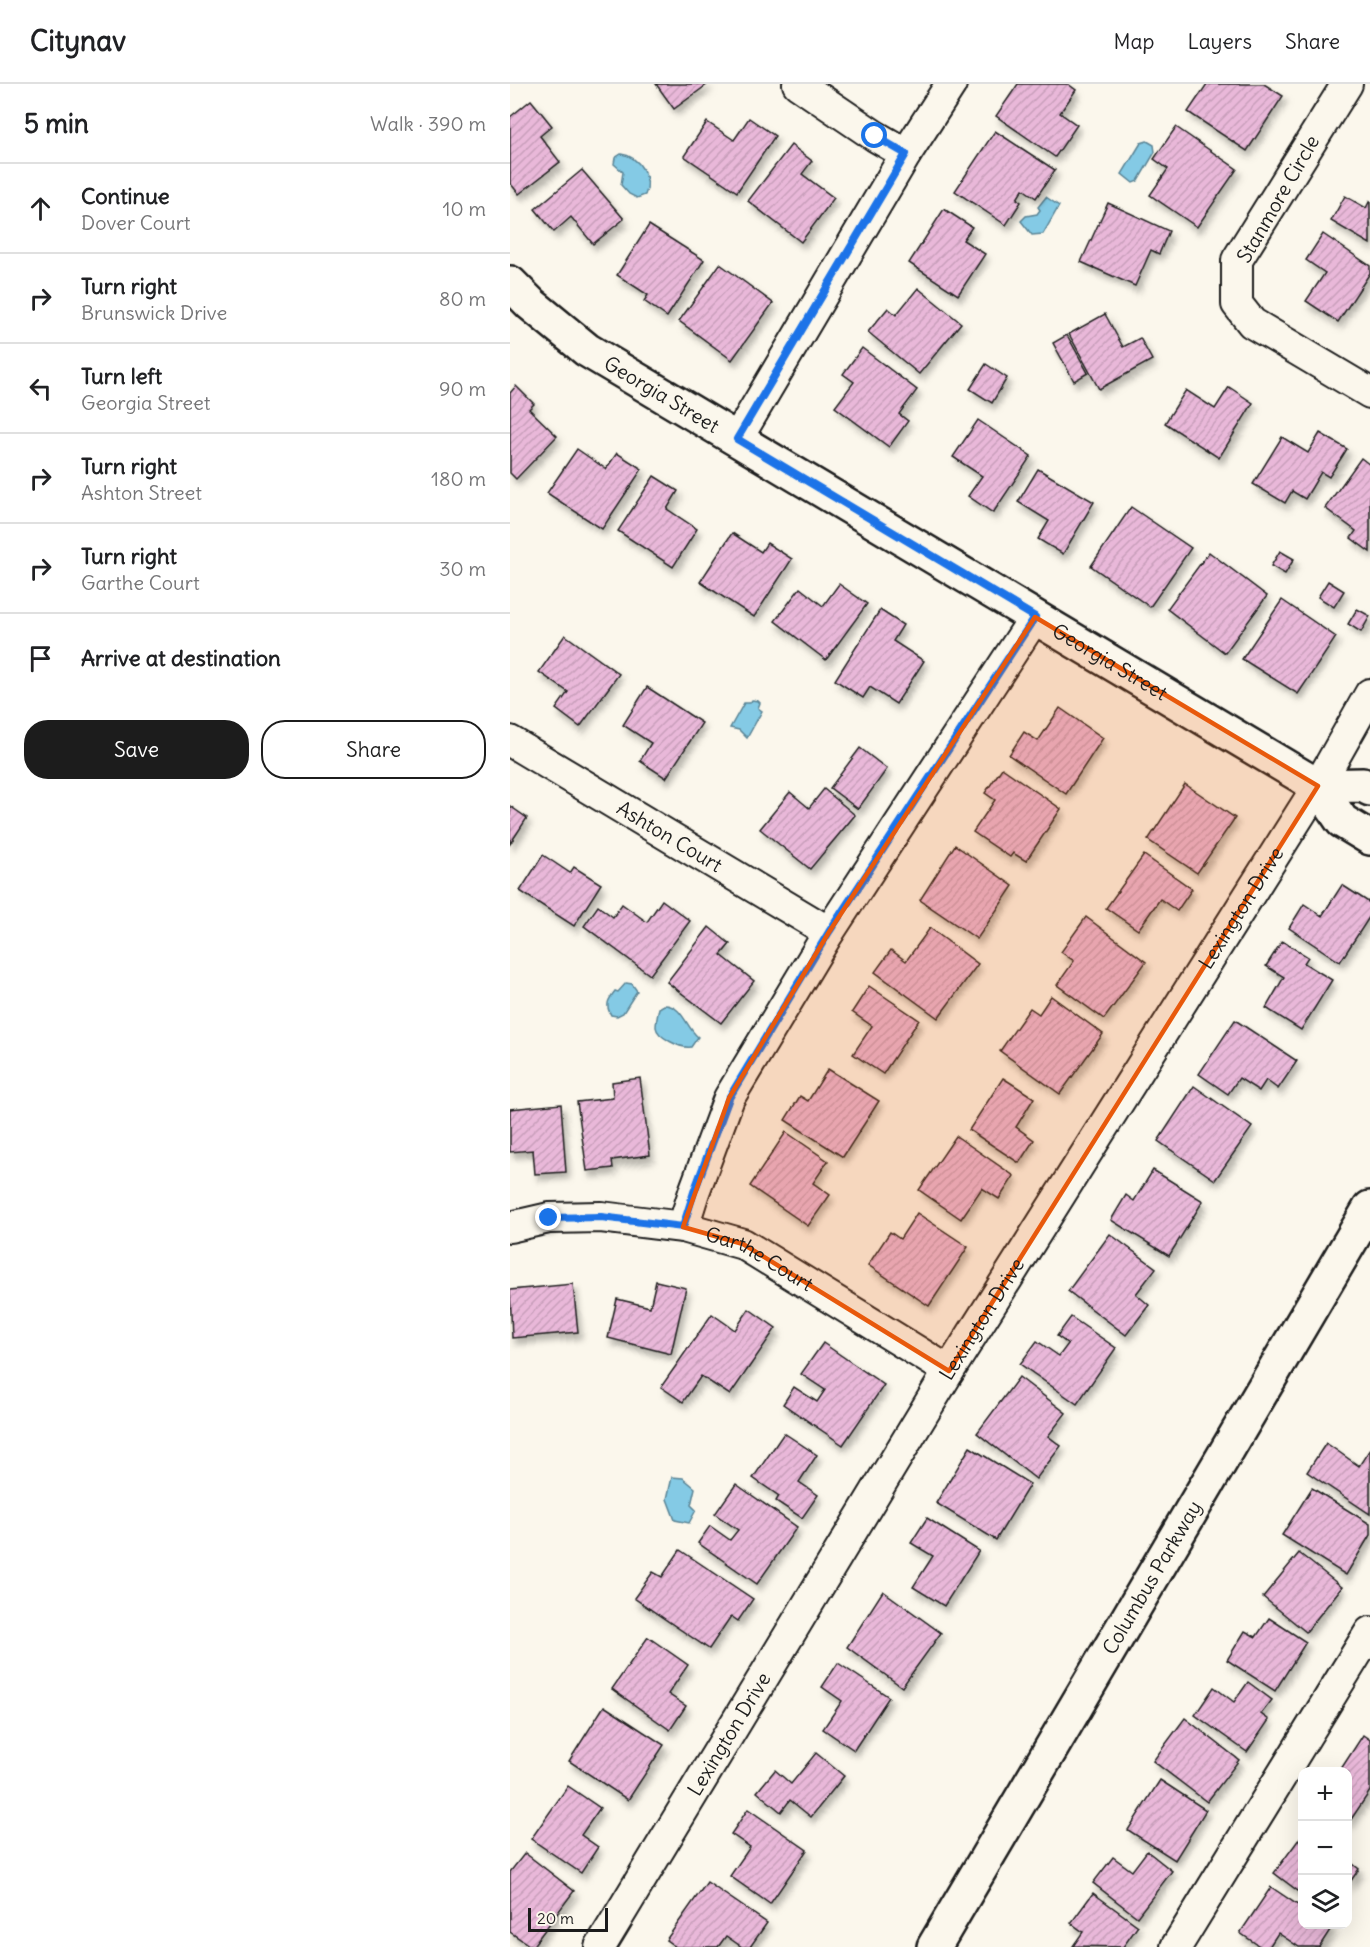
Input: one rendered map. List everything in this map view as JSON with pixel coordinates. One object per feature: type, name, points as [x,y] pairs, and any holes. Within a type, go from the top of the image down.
[{"type":"street","points":[[798,84],[906,154]]},
{"type":"street","points":[[737,439],[906,154],[951,84]]},
{"type":"street","name":"Stanmore Circle","points":[[1347,84],[1237,260],[1238,304],[1252,323],[1370,393]]},
{"type":"street","name":"Georgia Street","points":[[510,283],[587,350],[1318,786],[1342,821],[1370,838]]},
{"type":"street","points":[[683,1227],[729,1098],[829,932],[1035,617]]},
{"type":"street","name":"Lexington Drive","points":[[600,1947],[949,1371],[1318,786],[1370,694]]},
{"type":"street","name":"Ashton Court","points":[[510,741],[829,932]]},
{"type":"street","points":[[1318,786],[1363,785],[1370,789]]},
{"type":"street","name":"Columbus Parkway","points":[[934,1947],[1370,1208]]},
{"type":"street","name":"Garthe Court","points":[[510,1227],[549,1218],[590,1217],[683,1227],[743,1244],[949,1371]]},
{"type":"street","points":[[1176,1947],[1370,1632]]},
{"type":"highlighted area","points":[[1035,617],[1318,786],[949,1371],[743,1244],[683,1227],[729,1098],[829,932]]},
{"type":"water","points":[[1147,141],[1154,145],[1155,152],[1138,181],[1133,183],[1122,174],[1141,143]]},
{"type":"water","points":[[621,154],[633,159],[643,169],[647,182],[645,195],[637,198],[629,194],[621,185],[623,172],[614,164],[615,158]]},
{"type":"water","points":[[1046,197],[1059,206],[1043,234],[1032,235],[1021,221],[1026,216],[1037,214],[1040,210],[1038,207]]},
{"type":"water","points":[[752,700],[760,703],[758,708],[762,711],[747,738],[739,730],[730,728],[744,703],[750,703]]},
{"type":"water","points":[[626,983],[632,984],[637,991],[623,1013],[617,1016],[611,1015],[608,1008],[609,1000],[615,991],[618,992]]},
{"type":"water","points":[[664,1005],[676,1009],[698,1037],[691,1047],[670,1042],[657,1031],[659,1008]]},
{"type":"water","points":[[672,1477],[683,1478],[695,1488],[691,1505],[696,1510],[689,1523],[675,1520],[667,1499]]},
{"type":"building","points":[[656,84],[708,84],[674,109]]},
{"type":"building","points":[[1018,84],[1068,84],[1076,90],[1060,113],[1077,125],[1055,157],[996,116]]},
{"type":"building","points":[[1207,84],[1264,84],[1283,96],[1247,151],[1188,112]]},
{"type":"building","points":[[531,100],[552,126],[540,136],[560,162],[519,194],[510,183],[510,117]]},
{"type":"building","points":[[749,118],[775,136],[737,192],[684,156],[707,122],[734,140]]},
{"type":"building","points":[[1176,127],[1237,169],[1197,227],[1150,195],[1168,169],[1154,159]]},
{"type":"building","points":[[995,131],[1055,170],[1036,198],[1023,189],[1017,199],[1021,202],[1006,225],[955,191]]},
{"type":"building","points":[[791,145],[812,161],[802,174],[834,198],[801,242],[748,201]]},
{"type":"building","points":[[582,170],[624,219],[593,244],[571,217],[554,232],[535,209]]},
{"type":"building","points":[[1345,196],[1366,208],[1370,200],[1370,244],[1331,221]]},
{"type":"building","points":[[1108,203],[1169,231],[1159,254],[1151,250],[1135,286],[1081,262]]},
{"type":"building","points":[[944,209],[972,227],[963,240],[985,254],[958,295],[909,263]]},
{"type":"building","points":[[649,225],[704,260],[667,317],[644,301],[648,295],[617,275]]},
{"type":"building","points":[[1323,234],[1370,266],[1370,273],[1338,322],[1306,301],[1325,273],[1306,260]]},
{"type":"building","points":[[720,264],[773,303],[732,360],[679,321]]},
{"type":"building","points":[[918,288],[961,323],[919,374],[868,332],[888,308],[896,315]]},
{"type":"building","points":[[1105,314],[1123,347],[1140,338],[1152,360],[1099,389],[1069,334]]},
{"type":"building","points":[[1067,335],[1088,373],[1074,381],[1053,343]]},
{"type":"building","points":[[862,348],[917,390],[899,414],[908,421],[889,447],[835,407],[854,382],[843,374]]},
{"type":"building","points":[[986,364],[1007,378],[992,403],[970,389]]},
{"type":"building","points":[[516,386],[534,404],[529,409],[557,436],[516,479],[510,473],[510,393]]},
{"type":"building","points":[[1229,387],[1253,403],[1219,458],[1165,423],[1186,390],[1215,409]]},
{"type":"building","points":[[978,420],[1031,456],[993,513],[968,496],[982,476],[953,457]]},
{"type":"building","points":[[1320,433],[1347,449],[1329,477],[1321,472],[1305,499],[1292,491],[1285,503],[1253,484],[1282,437],[1308,453]]},
{"type":"building","points":[[577,449],[606,469],[617,453],[642,469],[602,529],[547,493]]},
{"type":"building","points":[[1361,458],[1370,465],[1370,552],[1351,538],[1356,531],[1325,508]]},
{"type":"building","points":[[1038,469],[1094,502],[1063,554],[1038,539],[1049,521],[1018,502]]},
{"type":"building","points":[[654,476],[678,491],[667,509],[697,529],[673,567],[618,531]]},
{"type":"building","points":[[1131,507],[1191,548],[1150,607],[1091,566]]},
{"type":"building","points":[[732,533],[761,552],[767,543],[792,559],[754,617],[700,582]]},
{"type":"building","points":[[1280,551],[1294,559],[1285,574],[1271,566]]},
{"type":"building","points":[[1209,552],[1267,596],[1225,653],[1167,609]]},
{"type":"building","points":[[1328,581],[1344,591],[1334,607],[1318,597]]},
{"type":"building","points":[[839,584],[867,604],[826,660],[775,621],[800,588],[823,606]]},
{"type":"building","points":[[1282,600],[1336,637],[1298,694],[1242,659]]},
{"type":"building","points":[[1357,609],[1370,616],[1361,632],[1348,624]]},
{"type":"building","points":[[880,610],[903,625],[893,641],[924,661],[896,704],[870,687],[863,698],[835,680]]},
{"type":"building","points":[[565,635],[619,674],[580,727],[556,709],[568,692],[539,672]]},
{"type":"building","points":[[647,687],[702,723],[666,778],[640,761],[651,743],[623,725]]},
{"type":"building","points":[[1060,708],[1103,738],[1066,794],[1009,755],[1024,732],[1038,741]]},
{"type":"building","points":[[860,748],[887,769],[858,809],[830,788]]},
{"type":"building","points":[[1002,768],[1061,809],[1026,861],[1013,853],[1010,857],[973,832],[995,800],[985,793]]},
{"type":"building","points":[[1185,784],[1235,818],[1197,873],[1148,840]]},
{"type":"building","points":[[824,789],[855,815],[810,869],[760,829],[790,792],[809,808]]},
{"type":"building","points":[[510,806],[527,818],[510,844]]},
{"type":"building","points":[[955,845],[1013,886],[977,939],[920,900]]},
{"type":"building","points":[[543,855],[570,873],[574,867],[601,884],[574,926],[520,891]]},
{"type":"building","points":[[1144,855],[1192,889],[1177,911],[1160,899],[1138,930],[1106,908]]},
{"type":"building","points":[[1342,885],[1370,903],[1370,916],[1340,962],[1289,928],[1304,904],[1322,916]]},
{"type":"building","points":[[662,900],[690,921],[650,975],[584,926],[598,906],[613,917],[622,904],[647,922]]},
{"type":"building","points":[[1086,917],[1146,962],[1104,1019],[1057,985],[1074,961],[1061,952]]},
{"type":"building","points":[[709,927],[730,944],[721,955],[754,981],[721,1023],[667,982]]},
{"type":"building","points":[[930,928],[978,964],[938,1018],[875,972],[891,950],[906,961]]},
{"type":"building","points":[[1282,941],[1308,957],[1304,963],[1332,980],[1301,1030],[1266,1008],[1284,977],[1266,966]]},
{"type":"building","points":[[869,986],[919,1020],[883,1074],[853,1054],[872,1026],[852,1012]]},
{"type":"building","points":[[1051,996],[1103,1034],[1060,1094],[1000,1051],[1030,1008],[1039,1014]]},
{"type":"building","points":[[1235,1020],[1297,1061],[1278,1089],[1266,1080],[1259,1091],[1239,1078],[1228,1094],[1199,1074]]},
{"type":"building","points":[[828,1069],[879,1101],[843,1157],[785,1120],[800,1096],[808,1101]]},
{"type":"building","points":[[640,1078],[650,1155],[612,1160],[613,1168],[587,1171],[577,1102],[613,1098],[612,1082]]},
{"type":"building","points":[[1003,1078],[1034,1098],[1016,1127],[1034,1140],[1019,1163],[969,1130]]},
{"type":"building","points":[[1194,1086],[1252,1127],[1215,1180],[1158,1141]]},
{"type":"building","points":[[561,1104],[566,1172],[535,1174],[533,1150],[510,1152],[510,1109]]},
{"type":"building","points":[[786,1132],[828,1161],[813,1183],[830,1195],[808,1226],[750,1186]]},
{"type":"building","points":[[956,1136],[1014,1176],[999,1199],[982,1188],[961,1219],[919,1190]]},
{"type":"building","points":[[1153,1170],[1203,1201],[1169,1256],[1111,1220],[1126,1195],[1134,1201]]},
{"type":"building","points":[[917,1213],[968,1247],[929,1306],[868,1265],[890,1232],[900,1239]]},
{"type":"building","points":[[1110,1234],[1156,1268],[1136,1294],[1149,1305],[1126,1335],[1068,1291]]},
{"type":"building","points":[[656,1281],[686,1288],[671,1354],[608,1338],[617,1299],[650,1307]]},
{"type":"building","points":[[573,1284],[578,1332],[512,1338],[510,1290]]},
{"type":"building","points":[[749,1309],[776,1328],[730,1395],[701,1376],[683,1402],[661,1387],[712,1314],[735,1330]]},
{"type":"building","points":[[1071,1317],[1116,1348],[1077,1404],[1020,1364],[1037,1341],[1059,1356],[1068,1344],[1057,1336]]},
{"type":"building","points":[[823,1343],[884,1385],[843,1445],[783,1404],[794,1387],[817,1402],[825,1390],[801,1374]]},
{"type":"building","points":[[1019,1377],[1066,1413],[1048,1436],[1061,1446],[1036,1479],[977,1433]]},
{"type":"building","points":[[784,1433],[817,1455],[799,1482],[818,1495],[802,1518],[776,1501],[779,1496],[753,1478]]},
{"type":"building","points":[[1326,1443],[1359,1466],[1370,1449],[1370,1514],[1307,1472]]},
{"type":"building","points":[[970,1447],[1030,1484],[996,1540],[936,1503]]},
{"type":"building","points":[[736,1484],[797,1527],[757,1584],[698,1543],[710,1526],[730,1540],[738,1530],[715,1514]]},
{"type":"building","points":[[1312,1488],[1370,1524],[1370,1535],[1346,1575],[1282,1535]]},
{"type":"building","points":[[927,1518],[979,1551],[944,1606],[913,1587],[933,1556],[911,1543]]},
{"type":"building","points":[[680,1550],[753,1599],[738,1621],[731,1616],[709,1649],[634,1598],[653,1572],[662,1577]]},
{"type":"building","points":[[1299,1553],[1342,1587],[1306,1632],[1263,1597]]},
{"type":"building","points":[[883,1591],[941,1633],[902,1687],[847,1647]]},
{"type":"building","points":[[1269,1618],[1306,1642],[1275,1691],[1227,1660],[1245,1631],[1256,1637]]},
{"type":"building","points":[[648,1637],[688,1665],[668,1694],[686,1706],[670,1730],[612,1689]]},
{"type":"building","points":[[838,1663],[889,1697],[854,1750],[823,1729],[842,1701],[822,1687]]},
{"type":"building","points":[[1248,1682],[1272,1700],[1261,1714],[1269,1720],[1247,1752],[1195,1715],[1214,1687],[1234,1702]]},
{"type":"building","points":[[604,1706],[664,1745],[628,1800],[569,1761]]},
{"type":"building","points":[[1185,1718],[1239,1760],[1207,1802],[1153,1761]]},
{"type":"building","points":[[1363,1735],[1370,1740],[1370,1791],[1352,1818],[1352,1767],[1342,1767]]},
{"type":"building","points":[[816,1753],[844,1776],[811,1817],[790,1800],[781,1812],[757,1792],[775,1770],[791,1784]]},
{"type":"building","points":[[1160,1780],[1206,1810],[1175,1860],[1128,1830]]},
{"type":"building","points":[[568,1786],[600,1808],[581,1835],[598,1847],[581,1873],[531,1839]]},
{"type":"building","points":[[748,1809],[807,1850],[770,1904],[730,1876],[750,1847],[731,1834]]},
{"type":"building","points":[[1298,1840],[1298,1891],[1274,1873]]},
{"type":"building","points":[[1147,1851],[1172,1871],[1137,1917],[1093,1883],[1113,1857],[1132,1871]]},
{"type":"building","points":[[525,1853],[574,1891],[532,1947],[510,1932],[510,1872]]},
{"type":"building","points":[[1352,1863],[1359,1869],[1352,1879]]},
{"type":"building","points":[[707,1882],[767,1923],[750,1947],[742,1947],[726,1936],[718,1947],[676,1947],[666,1940]]},
{"type":"building","points":[[1271,1887],[1298,1905],[1298,1929],[1331,1929],[1319,1947],[1299,1947],[1278,1933],[1269,1947],[1261,1947],[1240,1933]]},
{"type":"building","points":[[1093,1893],[1138,1926],[1123,1947],[1073,1946],[1083,1932],[1071,1923]]},
{"type":"route","points":[[549,1218],[601,1217],[683,1227],[729,1098],[829,932],[1035,617],[737,439],[906,154],[875,136]]}]
